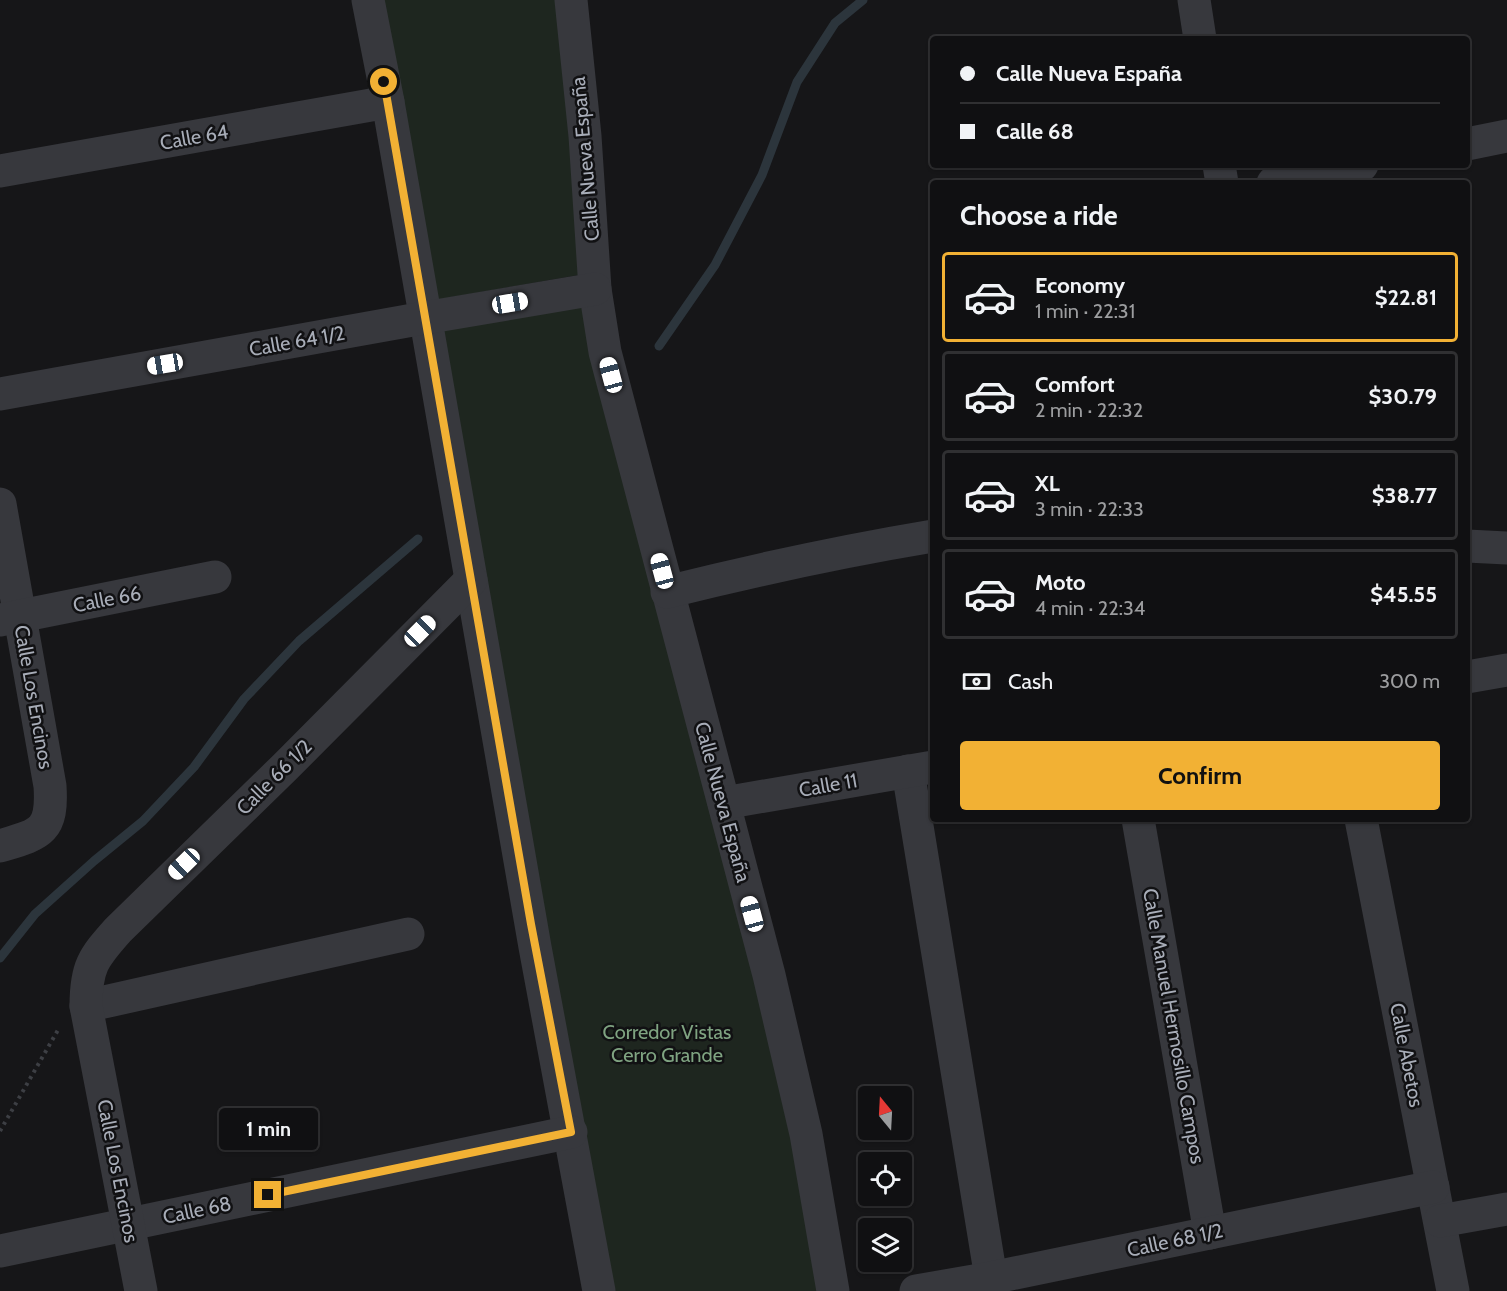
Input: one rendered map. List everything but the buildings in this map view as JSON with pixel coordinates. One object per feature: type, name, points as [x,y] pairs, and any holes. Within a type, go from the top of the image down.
[{"type":"street","points":[[368,0],[388,102],[535,947],[599,1291]]},
{"type":"street","name":"Calle Nueva España","points":[[571,0],[585,136],[597,303],[605,352],[769,975],[804,1124],[833,1291]]},
{"type":"street","points":[[1194,0],[1200,36]]},
{"type":"street","name":"Calle 64","points":[[0,171],[388,102]]},
{"type":"street","points":[[1470,143],[1507,136]]},
{"type":"street","points":[[1288,180],[1347,168]]},
{"type":"street","name":"Calle 64 1/2","points":[[0,394],[424,318],[597,303]]},
{"type":"street","name":"Calle Los Encinos","points":[[0,504],[10,618],[50,786],[49,819],[40,830],[0,846]]},
{"type":"street","points":[[667,592],[762,568],[864,547],[930,536]]},
{"type":"street","points":[[1470,546],[1507,548]]},
{"type":"street","name":"Calle 66","points":[[10,618],[215,577]]},
{"type":"street","name":"Calle 66 1/2","points":[[86,993],[98,953],[118,930],[277,775],[471,580]]},
{"type":"street","points":[[1470,676],[1507,670]]},
{"type":"street","points":[[921,769],[991,1278]]},
{"type":"street","name":"Calle 11","points":[[724,803],[921,769]]},
{"type":"street","name":"Calle Manuel Hermosillo Campos","points":[[1139,822],[1210,1233]]},
{"type":"street","name":"Calle Abetos","points":[[1362,822],[1453,1291]]},
{"type":"street","points":[[86,993],[408,934]]},
{"type":"street","name":"Calle Los Encinos","points":[[86,993],[141,1291]]},
{"type":"street","name":"Calle 68","points":[[0,1251],[571,1132]]},
{"type":"street","name":"Calle 68 1/2","points":[[916,1291],[991,1278],[1433,1187]]},
{"type":"street","points":[[1440,1221],[1507,1209]]},
{"type":"path","points":[[0,1131],[86,993]]},
{"type":"green space","points":[[369,0],[572,0],[590,273],[424,302]]},
{"type":"green space","name":"Corredor Vistas Cerro Grande","points":[[590,282],[769,995],[820,1291],[601,1291],[425,308]]},
{"type":"waterway","points":[[659,346],[715,265],[762,175],[797,82],[835,23],[863,0]]},
{"type":"waterway","points":[[0,958],[35,914],[143,821],[194,767],[244,699],[299,641],[418,539]]},
{"type":"route","points":[[268,1195],[571,1132],[531,924],[384,82]]}]
